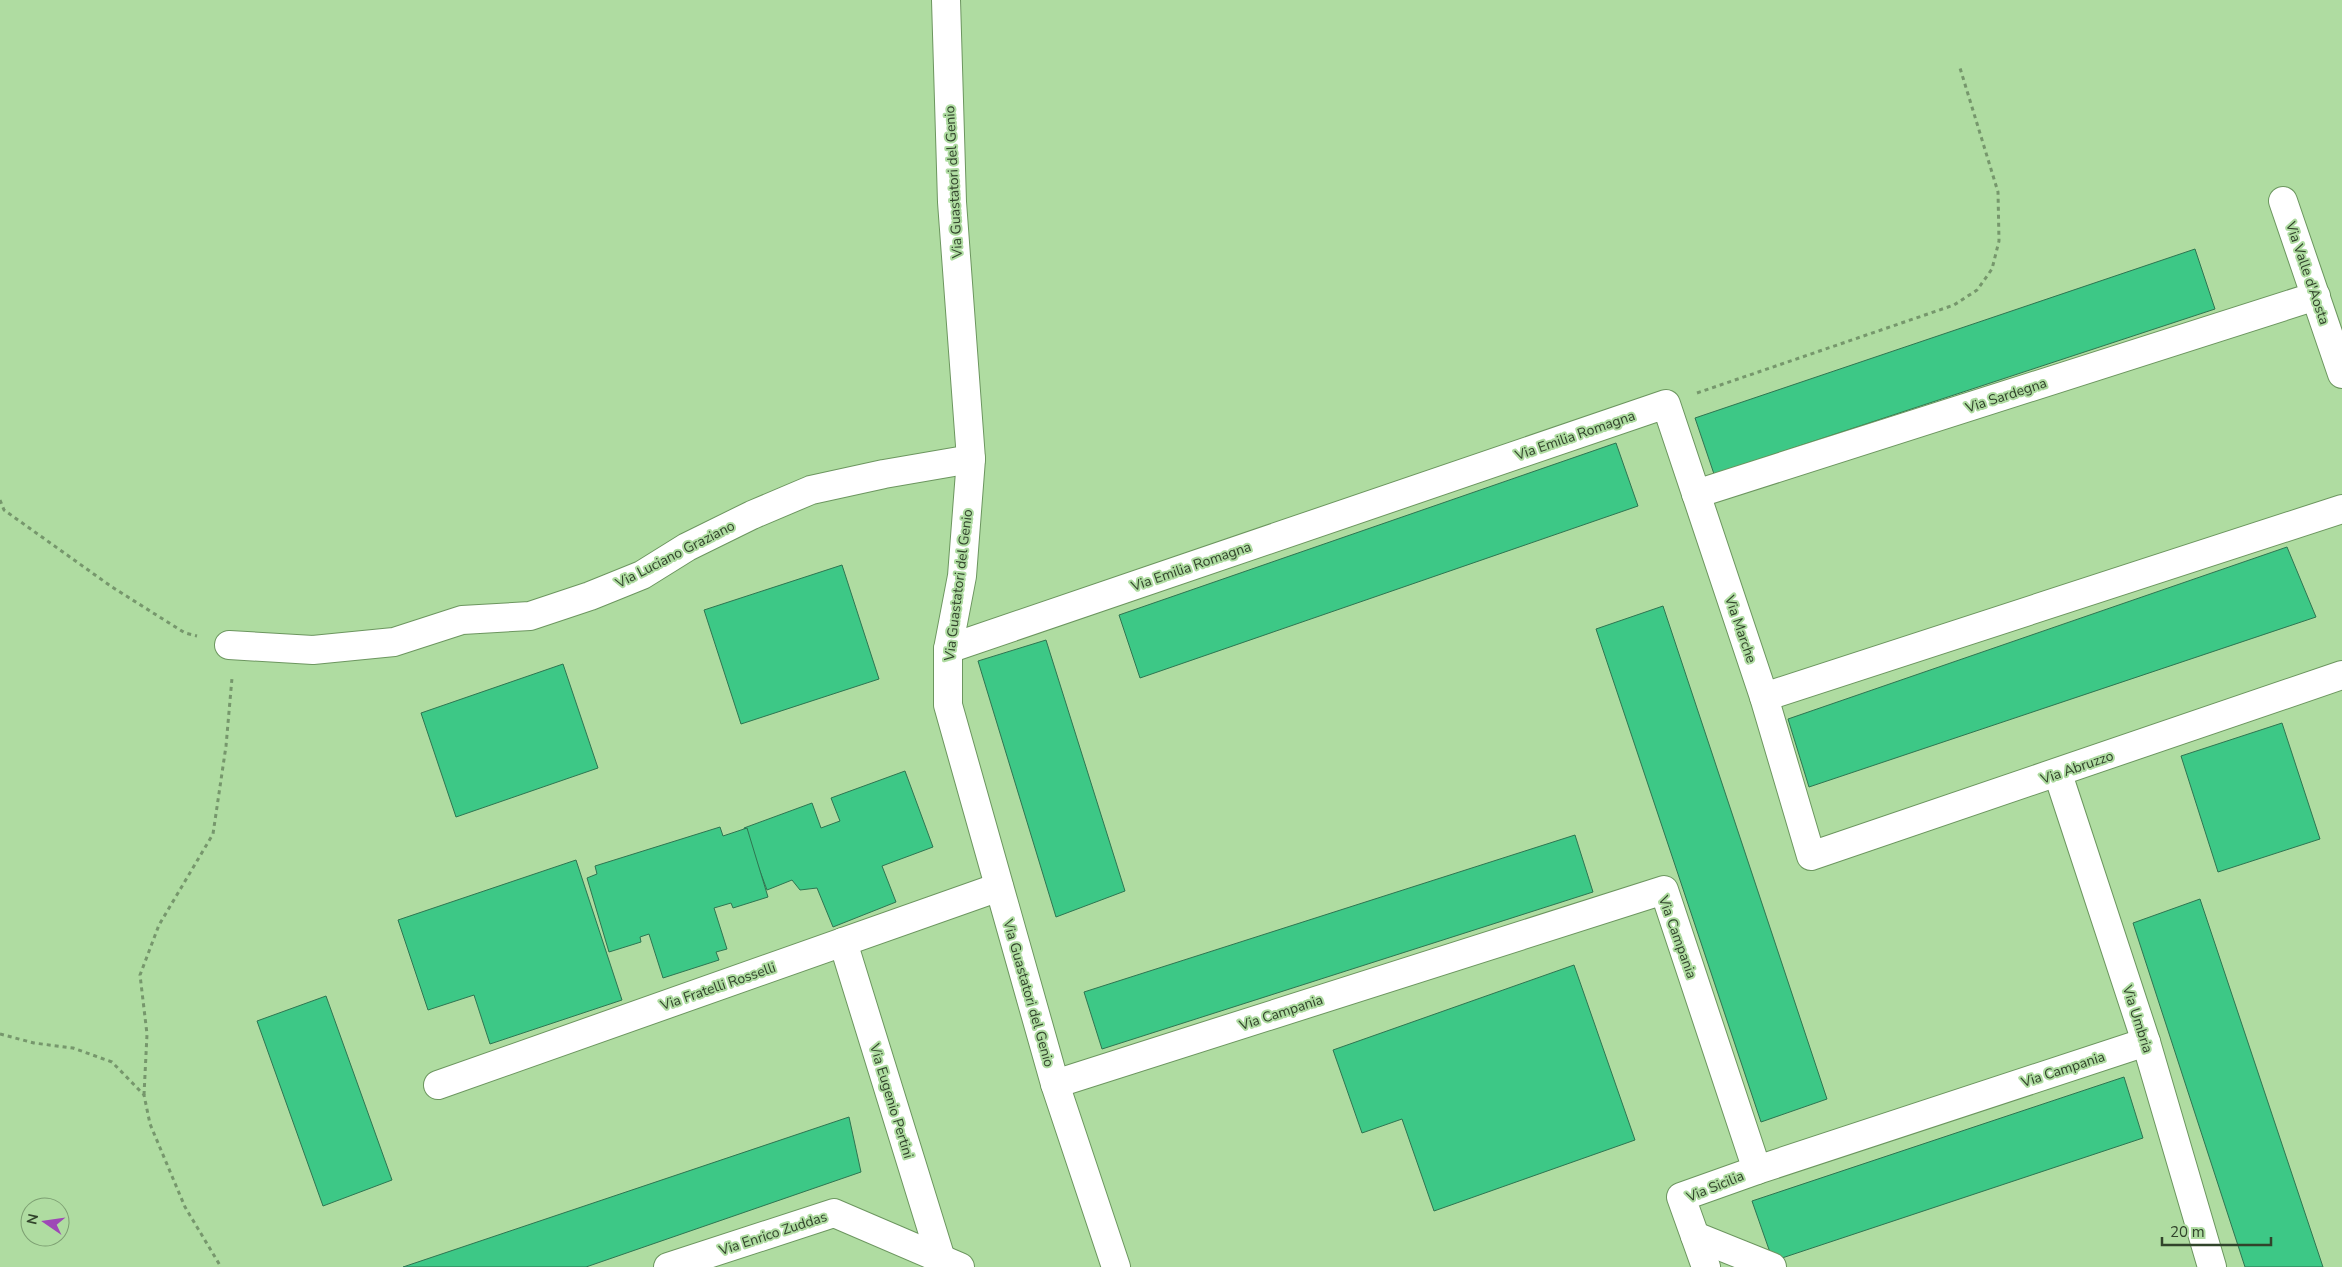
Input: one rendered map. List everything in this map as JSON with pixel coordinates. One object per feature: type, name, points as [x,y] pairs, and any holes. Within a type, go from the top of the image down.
[{"type":"street","name":"Via Guastatori del Genio","points":[[946,0],[952,202],[971,459],[962,576],[948,648],[948,705],[1055,1084],[1116,1267]]},
{"type":"street","name":"Via Valle d'Aosta","points":[[2283,201],[2342,374]]},
{"type":"street","name":"Via Sardegna","points":[[1696,494],[2316,296]]},
{"type":"street","name":"Via Marche","points":[[1666,404],[1764,697],[1811,856]]},
{"type":"street","name":"Via Emilia Romagna","points":[[948,648],[1666,404]]},
{"type":"street","name":"Via Luciano Graziano","points":[[229,645],[313,650],[394,642],[462,620],[530,616],[590,596],[642,575],[687,547],[752,515],[811,490],[884,474],[971,459]]},
{"type":"street","points":[[1764,697],[2342,509]]},
{"type":"street","name":"Via Abruzzo","points":[[1811,856],[2058,774],[2342,675]]},
{"type":"street","name":"Via Umbria","points":[[2058,774],[2146,1042],[2212,1267]]},
{"type":"street","name":"Via Fratelli Rosselli","points":[[438,1085],[999,887]]},
{"type":"street","name":"Via Campania","points":[[1055,1084],[1664,890],[1757,1170],[2146,1042]]},
{"type":"street","name":"Via Eugenio Pertini","points":[[843,942],[951,1263]]},
{"type":"street","name":"Via Sicilia","points":[[1706,1267],[1681,1197],[1757,1170]]},
{"type":"street","name":"Via Enrico Zuddas","points":[[668,1267],[834,1213],[951,1263]]},
{"type":"street","points":[[1695,1236],[1772,1267]]},
{"type":"path","points":[[1666,404],[1954,305],[1977,290],[1992,269],[1999,241],[1998,192],[1960,68]]},
{"type":"path","points":[[0,500],[4,510],[112,587],[185,633],[229,645],[233,668],[226,746],[213,834],[159,925],[140,975],[147,1034],[144,1095],[150,1124],[185,1207],[221,1267]]},
{"type":"path","points":[[0,1034],[34,1044],[73,1048],[112,1062],[144,1095]]},
{"type":"building","points":[[2195,249],[2215,309],[1714,474],[1695,418]]},
{"type":"building","points":[[1616,443],[1638,506],[1140,678],[1119,615]]},
{"type":"building","points":[[2287,547],[2316,617],[1809,787],[1788,719]]},
{"type":"building","points":[[842,565],[879,679],[741,724],[704,610]]},
{"type":"building","points":[[1663,606],[1827,1099],[1761,1122],[1596,629]]},
{"type":"building","points":[[1046,640],[1125,891],[1056,917],[978,661]]},
{"type":"building","points":[[563,664],[598,768],[456,817],[421,713]]},
{"type":"building","points":[[2282,723],[2320,839],[2218,872],[2181,756]]},
{"type":"building","points":[[905,771],[933,847],[882,866],[896,902],[833,927],[817,888],[800,890],[792,880],[767,890],[744,828],[812,803],[821,828],[840,821],[831,798]]},
{"type":"building","points":[[720,827],[723,836],[747,828],[768,897],[733,908],[731,903],[714,908],[727,949],[716,952],[719,960],[663,978],[649,934],[640,937],[641,942],[609,952],[587,878],[597,874],[595,866]]},
{"type":"building","points":[[1575,835],[1593,892],[1102,1049],[1084,992]]},
{"type":"building","points":[[576,860],[622,1000],[490,1044],[474,995],[428,1010],[398,920]]},
{"type":"building","points":[[2200,899],[2323,1267],[2245,1267],[2133,923]]},
{"type":"building","points":[[1574,965],[1635,1140],[1434,1211],[1402,1119],[1362,1133],[1333,1050]]},
{"type":"building","points":[[326,996],[392,1180],[323,1206],[257,1021]]},
{"type":"building","points":[[2124,1077],[2143,1138],[1773,1261],[1752,1201]]},
{"type":"building","points":[[849,1117],[861,1172],[586,1267],[403,1267]]}]
